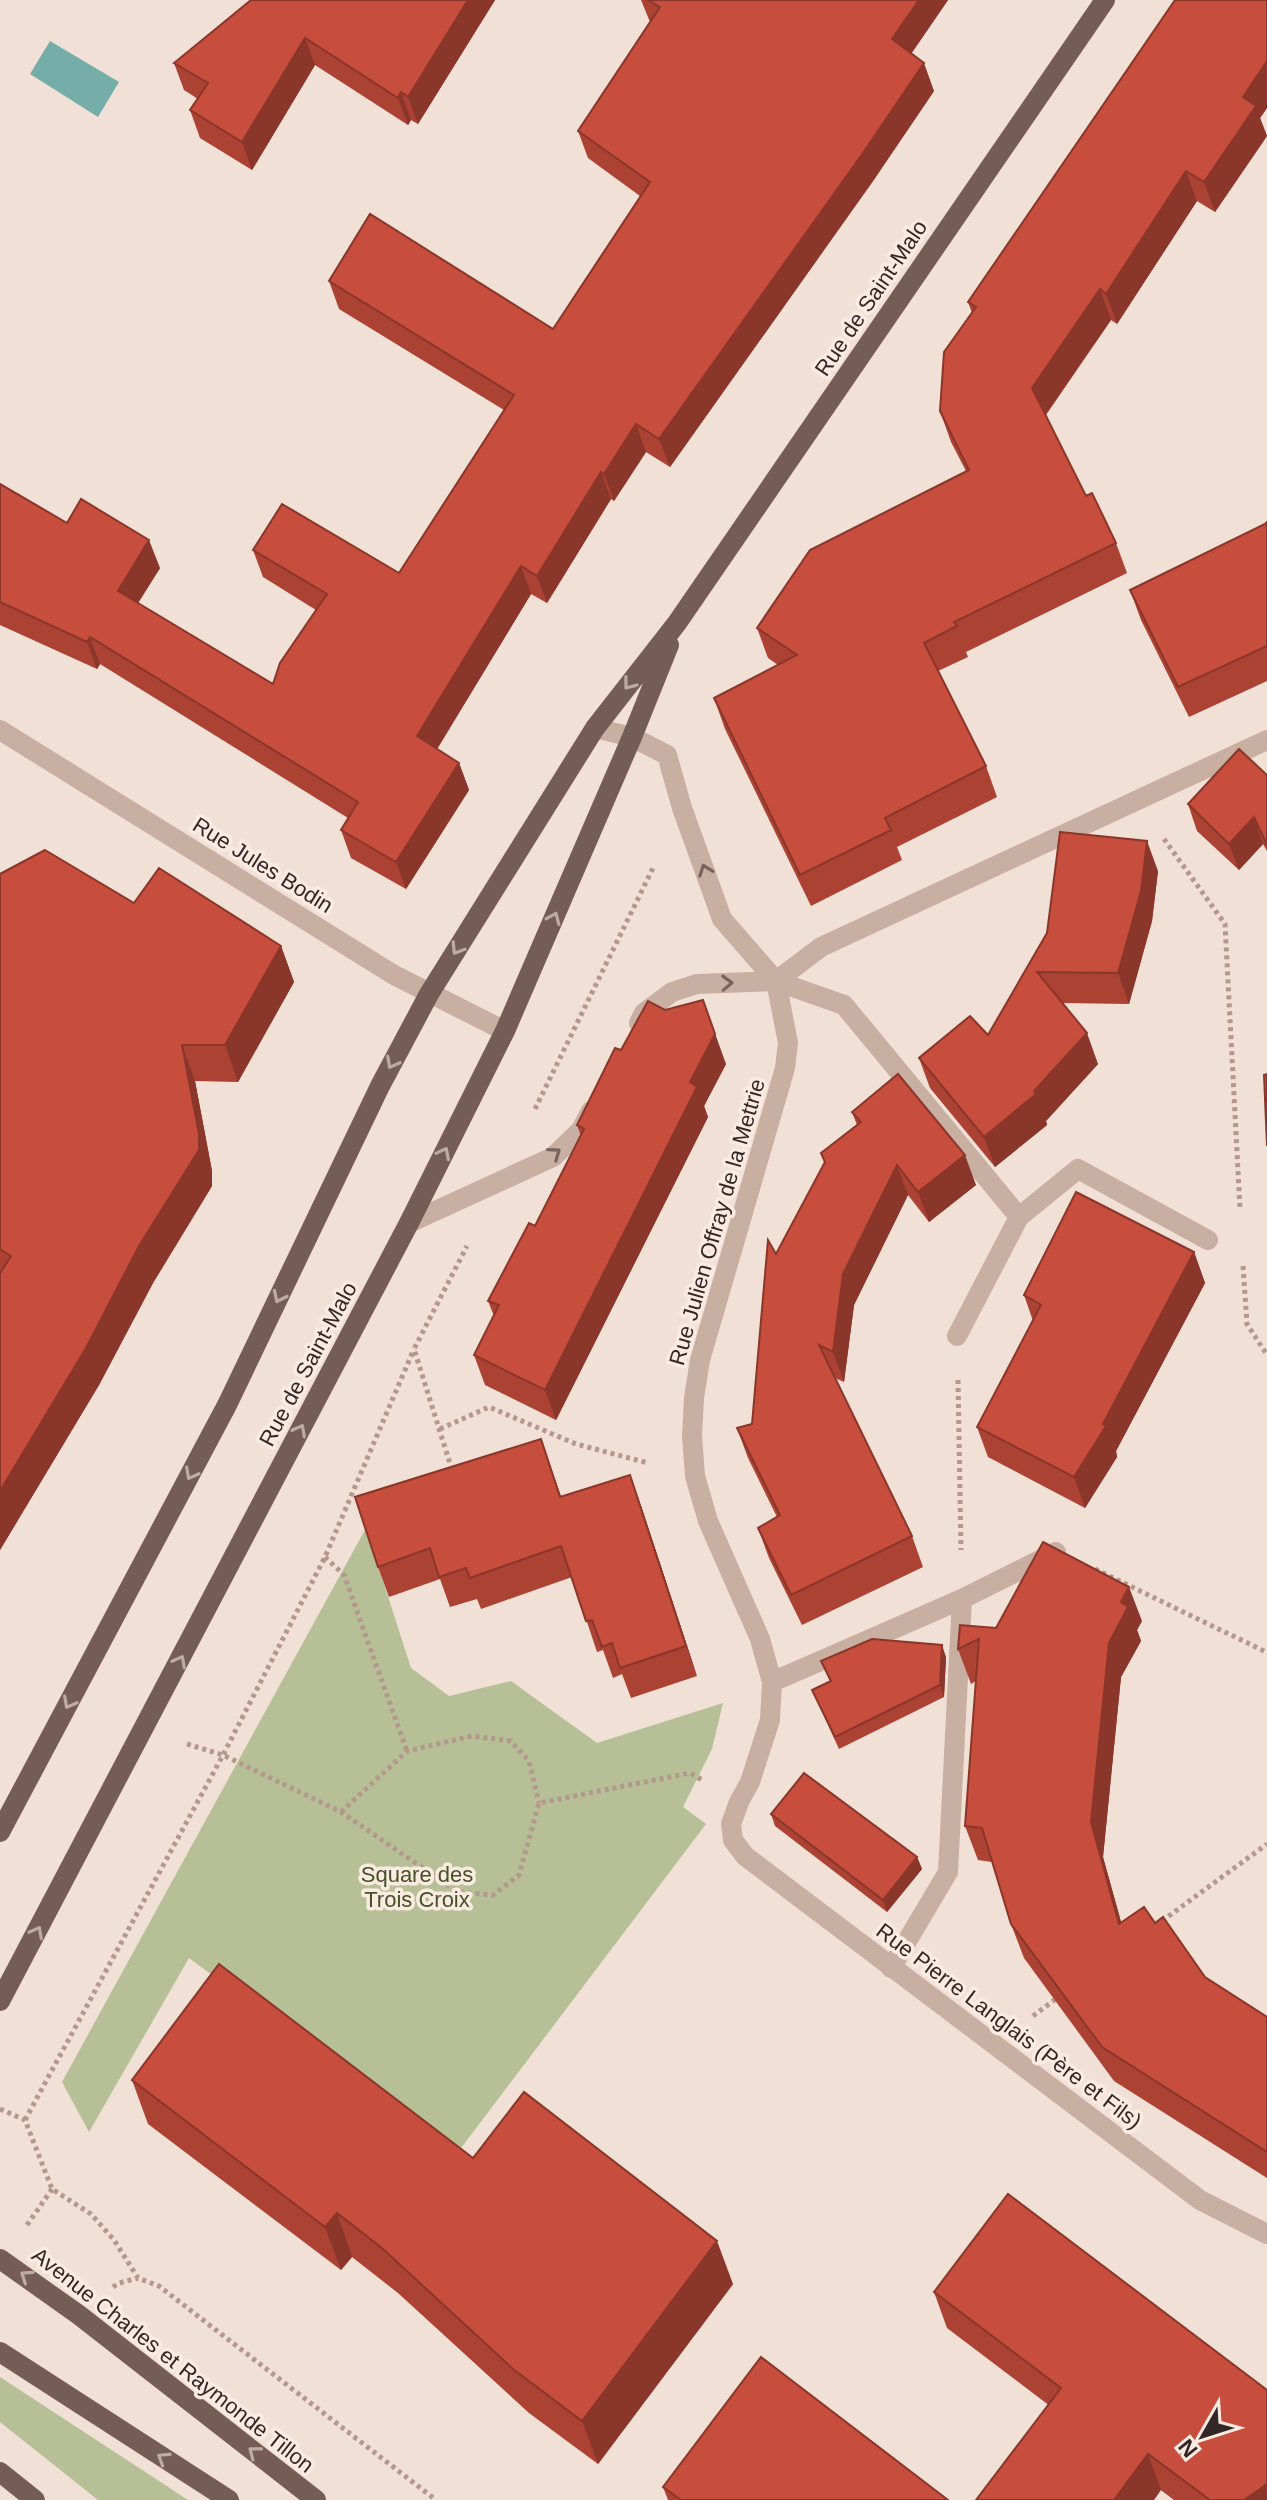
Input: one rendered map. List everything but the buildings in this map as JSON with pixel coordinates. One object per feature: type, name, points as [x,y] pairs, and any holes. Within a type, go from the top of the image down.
[{"type":"main road","name":"Rue de Saint-Malo","points":[[0,1832],[227,1405],[380,1086],[429,994],[595,728],[677,623],[1105,0]]},
{"type":"main road","name":"Rue de Saint-Malo","points":[[0,2001],[409,1223],[505,1031],[632,737],[677,623]]},
{"type":"main road","name":"Avenue Charles et Raymonde Tillon","points":[[0,2259],[79,2315],[316,2500]]},
{"type":"main road","points":[[0,2352],[229,2500]]},
{"type":"main road","points":[[0,2472],[35,2500]]},
{"type":"street","points":[[595,728],[632,737],[667,755],[682,808],[722,919],[776,981]]},
{"type":"street","name":"Rue Jules Bodin","points":[[0,730],[394,975],[505,1031]]},
{"type":"street","points":[[776,981],[821,947],[1267,740]]},
{"type":"street","points":[[630,1039],[644,1013],[661,998],[697,984],[776,981],[844,1005],[1019,1217]]},
{"type":"street","name":"Rue Julien Offray de la Mettrie","points":[[733,1840],[731,1824],[750,1782],[770,1720],[772,1682],[760,1639],[708,1521],[695,1476],[693,1410],[700,1360],[785,1068],[788,1043],[776,981]]},
{"type":"street","points":[[409,1223],[553,1157],[581,1130],[602,1091]]},
{"type":"street","points":[[957,1336],[1019,1217],[1078,1169],[1208,1240]]},
{"type":"street","points":[[772,1682],[962,1599],[1058,1551]]},
{"type":"street","points":[[891,1968],[948,1872],[962,1599]]},
{"type":"street","name":"Rue Pierre Langlais (Père et Fils)","points":[[733,1840],[745,1856],[1200,2200],[1267,2234]]},
{"type":"path","points":[[1135,799],[1225,924],[1241,1216]]},
{"type":"path","points":[[1243,1262],[1247,1324],[1267,1355]]},
{"type":"path","points":[[957,1336],[962,1599]]},
{"type":"path","points":[[25,2120],[223,1755],[325,1557],[414,1349]]},
{"type":"path","points":[[440,1429],[489,1407],[576,1444],[695,1476]]},
{"type":"path","points":[[1058,1551],[1267,1651],[1267,1661]]},
{"type":"path","points":[[325,1557],[344,1575],[407,1751]]},
{"type":"path","points":[[144,1730],[223,1755],[341,1812],[458,1892],[493,1895],[519,1875],[539,1803],[529,1761],[511,1741],[472,1736],[407,1751],[341,1812]]},
{"type":"path","points":[[539,1803],[690,1773],[739,1802]]},
{"type":"path","points":[[1155,1926],[1267,1844]]},
{"type":"path","points":[[993,2045],[1068,1990]]},
{"type":"path","points":[[0,2109],[25,2120],[52,2189],[91,2214],[114,2240],[138,2278],[159,2286],[436,2500]]},
{"type":"green space","name":"Square des Trois Croix","points":[[366,1528],[411,1668],[449,1696],[511,1681],[597,1743],[723,1703],[712,1749],[683,1807],[706,1824],[455,2156],[189,1958],[89,2132],[62,2082]]},
{"type":"green space","points":[[0,2377],[188,2500],[98,2500],[0,2422]]},
{"type":"water","points":[[50,41],[119,82],[98,117],[30,74]]}]
